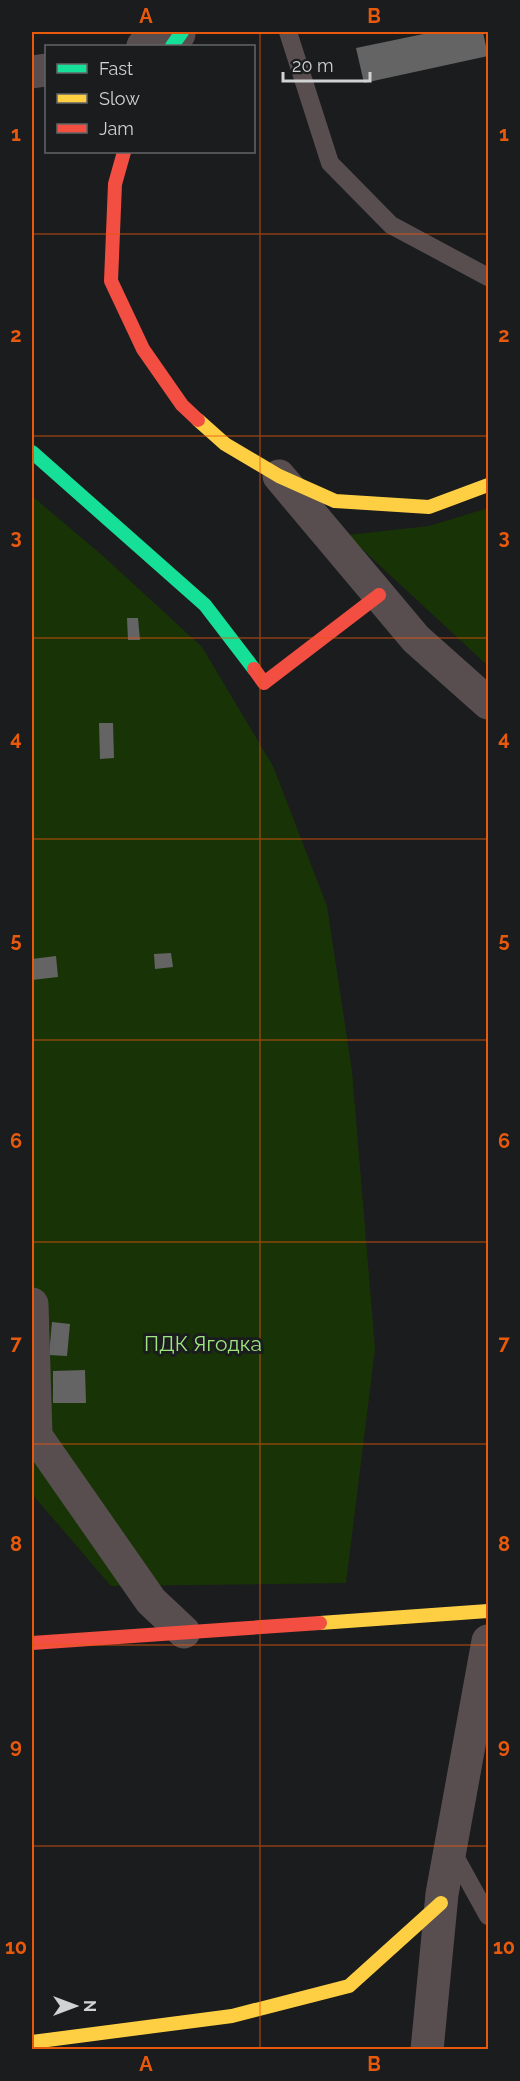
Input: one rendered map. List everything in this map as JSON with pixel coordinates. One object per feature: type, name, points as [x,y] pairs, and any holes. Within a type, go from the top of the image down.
[{"type":"street","points":[[147,45],[178,37]]},
{"type":"street","points":[[124,153],[115,184],[111,281],[142,349],[182,405],[225,444],[279,476],[335,501],[429,507],[489,485]]},
{"type":"street","points":[[32,452],[205,605],[264,683],[379,595]]},
{"type":"street","points":[[279,476],[416,639],[489,703]]},
{"type":"street","points":[[32,1304],[34,1435],[151,1600],[184,1632]]},
{"type":"street","points":[[32,1642],[489,1611]]},
{"type":"street","points":[[428,2049],[441,1903],[489,1641]]},
{"type":"street","points":[[32,2042],[232,2016],[349,1986],[441,1903]]},
{"type":"lane","points":[[288,32],[330,163],[391,225],[489,277]]},
{"type":"lane","points":[[451,1848],[489,1916]]},
{"type":"green space","name":"ПДК Ягодка","points":[[32,496],[103,556],[202,647],[273,766],[327,906],[352,1071],[375,1349],[346,1583],[111,1586],[32,1494]]},
{"type":"green space","points":[[488,508],[488,666],[347,535],[429,526]]},
{"type":"building","points":[[433,32],[483,32],[488,56],[364,83],[356,48]]},
{"type":"building","points":[[127,618],[138,618],[140,640],[128,640]]},
{"type":"building","points":[[99,723],[113,723],[114,758],[100,759]]},
{"type":"building","points":[[171,953],[173,967],[155,969],[154,954]]},
{"type":"building","points":[[56,956],[58,977],[32,980],[32,959]]},
{"type":"building","points":[[52,1322],[70,1324],[67,1356],[49,1355]]},
{"type":"building","points":[[85,1370],[86,1403],[53,1403],[53,1371]]},
{"type":"traffic: fast","points":[[173,45],[182,32]]},
{"type":"traffic: fast","points":[[32,452],[205,605],[254,669]]},
{"type":"traffic: slow","points":[[198,420],[225,444],[279,476],[335,501],[429,507],[488,485]]},
{"type":"traffic: slow","points":[[320,1623],[488,1611]]},
{"type":"traffic: slow","points":[[32,2042],[232,2016],[349,1986],[441,1903]]},
{"type":"traffic: jam","points":[[124,153],[115,184],[111,281],[143,349],[182,405],[198,420]]},
{"type":"traffic: jam","points":[[254,669],[264,683],[379,595]]},
{"type":"traffic: jam","points":[[32,1643],[320,1623]]}]
